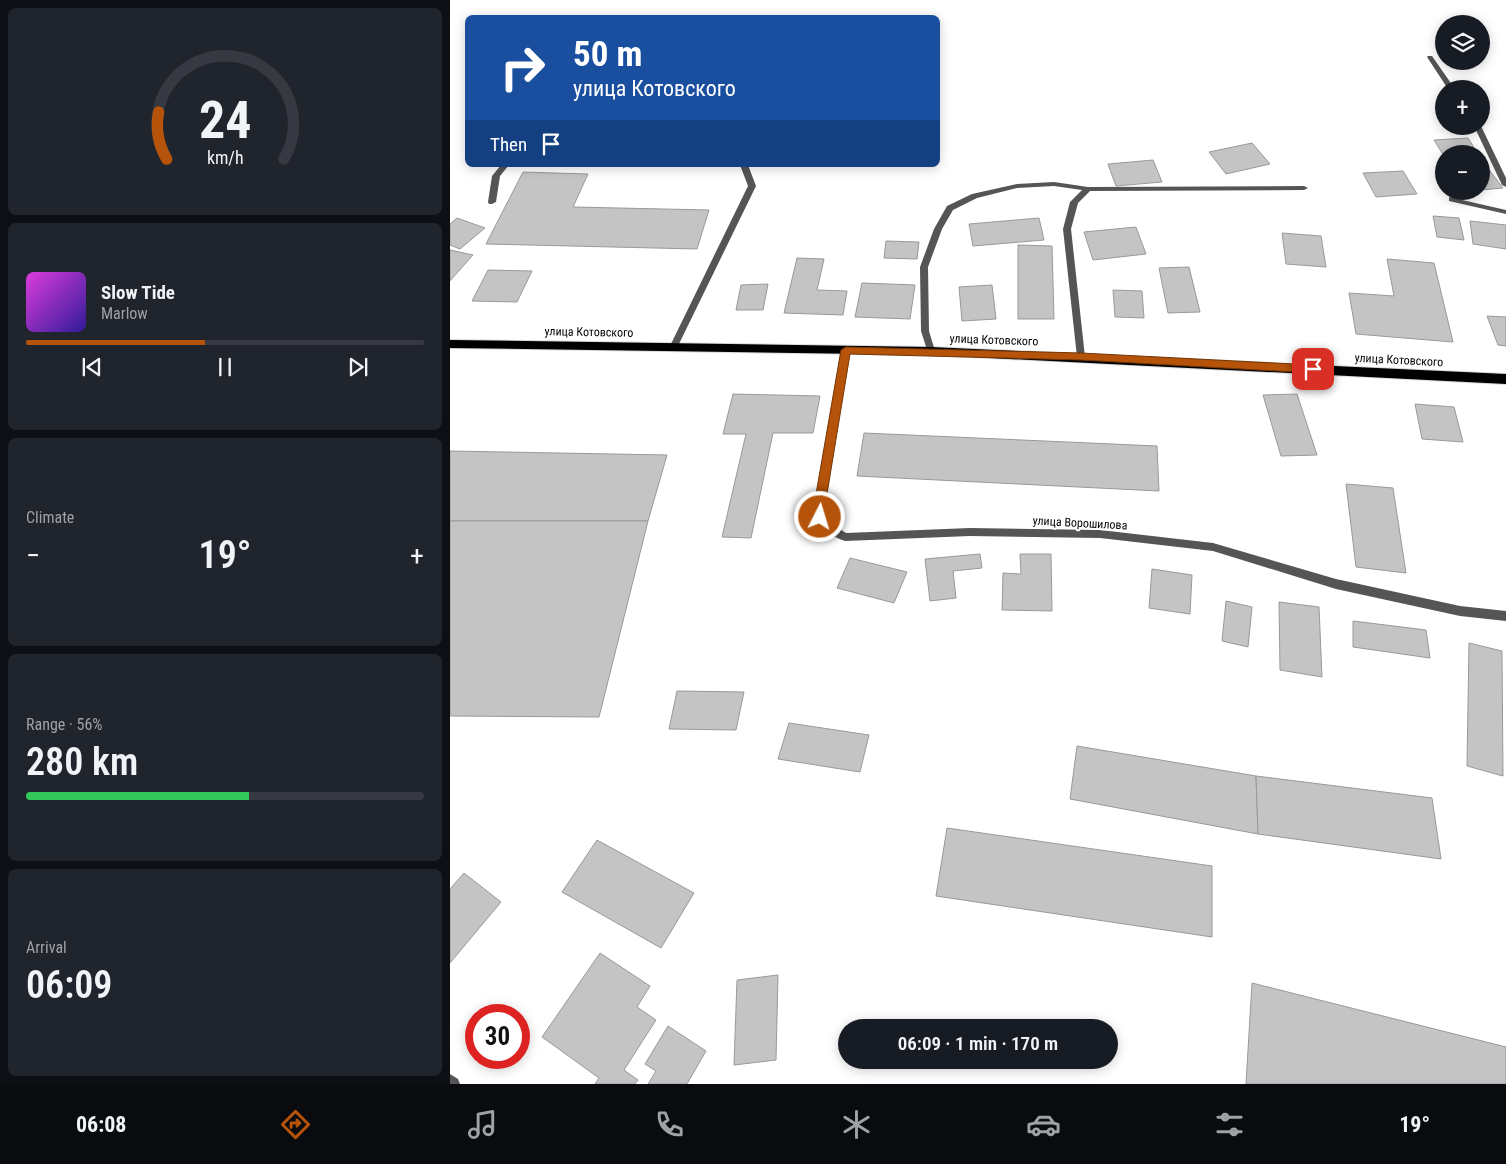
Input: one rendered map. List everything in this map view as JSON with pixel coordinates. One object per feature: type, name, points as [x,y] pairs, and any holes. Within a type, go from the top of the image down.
[{"type":"highway","name":"улица Котовского","points":[[450,344],[674,346],[1081,356],[1506,380]]},
{"type":"street","points":[[1430,57],[1446,80]]},
{"type":"street","points":[[1481,135],[1506,185]]},
{"type":"street","points":[[492,202],[496,176],[503,167]]},
{"type":"street","points":[[674,346],[752,186],[745,167]]},
{"type":"street","points":[[930,351],[925,331],[924,267],[938,229],[950,208],[975,196],[1017,186],[1054,184],[1088,189],[1304,188]]},
{"type":"street","points":[[1081,356],[1067,229],[1074,202],[1088,189]]},
{"type":"street","points":[[1456,200],[1506,212]]},
{"type":"street","name":"улица Ворошилова","points":[[846,350],[820,500],[820,517],[828,527],[845,537],[970,532],[1100,534],[1213,547],[1336,584],[1460,611],[1506,616]]},
{"type":"street","points":[[450,1081],[453,1084]]},
{"type":"building","points":[[1468,138],[1472,145],[1437,145],[1434,140]]},
{"type":"building","points":[[1252,143],[1270,164],[1226,174],[1209,152]]},
{"type":"building","points":[[1153,160],[1162,182],[1116,186],[1108,164]]},
{"type":"building","points":[[1403,171],[1417,194],[1376,197],[1363,173]]},
{"type":"building","points":[[1490,171],[1503,188],[1490,189]]},
{"type":"building","points":[[523,172],[588,174],[573,207],[709,210],[697,249],[486,244]]},
{"type":"building","points":[[1433,216],[1459,218],[1464,240],[1437,237]]},
{"type":"building","points":[[457,218],[485,228],[460,249],[450,245],[450,224]]},
{"type":"building","points":[[1039,218],[1044,240],[973,246],[969,224]]},
{"type":"building","points":[[1470,221],[1506,225],[1506,249],[1473,244]]},
{"type":"building","points":[[1136,227],[1146,254],[1093,260],[1084,232]]},
{"type":"building","points":[[1282,233],[1321,236],[1326,267],[1286,264]]},
{"type":"building","points":[[886,241],[919,242],[917,259],[884,258]]},
{"type":"building","points":[[1018,245],[1052,246],[1054,319],[1018,319]]},
{"type":"building","points":[[450,250],[473,255],[450,281]]},
{"type":"building","points":[[797,258],[824,259],[817,290],[847,291],[843,315],[784,313]]},
{"type":"building","points":[[1387,259],[1434,263],[1453,342],[1356,334],[1349,293],[1394,296]]},
{"type":"building","points":[[1189,267],[1200,312],[1168,313],[1159,268]]},
{"type":"building","points":[[488,270],[532,271],[517,302],[472,301]]},
{"type":"building","points":[[862,283],[915,285],[910,319],[855,317]]},
{"type":"building","points":[[768,284],[763,310],[736,310],[741,285]]},
{"type":"building","points":[[992,285],[996,319],[962,321],[959,287]]},
{"type":"building","points":[[1113,290],[1142,291],[1144,318],[1115,317]]},
{"type":"building","points":[[1487,316],[1506,317],[1506,346],[1498,345]]},
{"type":"building","points":[[733,394],[820,396],[813,433],[773,433],[751,538],[722,537],[746,434],[723,434]]},
{"type":"building","points":[[1297,394],[1317,455],[1281,456],[1263,395]]},
{"type":"building","points":[[1415,404],[1454,407],[1463,442],[1422,439]]},
{"type":"building","points":[[864,433],[1157,446],[1159,491],[857,476]]},
{"type":"building","points":[[450,451],[667,455],[648,521],[450,521]]},
{"type":"building","points":[[1346,484],[1393,488],[1406,573],[1356,567]]},
{"type":"building","points":[[450,521],[648,521],[599,717],[450,716]]},
{"type":"building","points":[[980,554],[982,568],[953,571],[956,598],[930,601],[925,559]]},
{"type":"building","points":[[1020,554],[1051,554],[1052,611],[1002,610],[1003,573],[1021,574]]},
{"type":"building","points":[[850,558],[907,572],[894,603],[837,588]]},
{"type":"building","points":[[1152,569],[1192,575],[1190,614],[1149,608]]},
{"type":"building","points":[[1226,601],[1252,607],[1248,647],[1222,641]]},
{"type":"building","points":[[1279,602],[1319,607],[1322,677],[1280,670]]},
{"type":"building","points":[[1353,621],[1426,630],[1430,658],[1353,647]]},
{"type":"building","points":[[1469,643],[1502,651],[1503,776],[1467,766]]},
{"type":"building","points":[[677,691],[744,692],[736,730],[669,729]]},
{"type":"building","points":[[789,723],[869,735],[860,772],[778,759]]},
{"type":"building","points":[[1077,746],[1256,776],[1258,834],[1070,799]]},
{"type":"building","points":[[1256,776],[1432,798],[1441,859],[1258,834]]},
{"type":"building","points":[[947,828],[1212,866],[1212,937],[936,896]]},
{"type":"building","points":[[597,840],[694,893],[661,948],[562,892]]},
{"type":"building","points":[[464,873],[501,902],[450,963],[450,889]]},
{"type":"building","points":[[600,953],[650,986],[637,1007],[656,1020],[624,1070],[638,1080],[635,1084],[595,1084],[599,1078],[542,1037]]},
{"type":"building","points":[[778,975],[776,1060],[734,1065],[737,980]]},
{"type":"building","points":[[1252,983],[1506,1047],[1506,1084],[1246,1084]]},
{"type":"building","points":[[668,1026],[706,1051],[687,1084],[648,1084],[656,1071],[645,1064]]},
{"type":"route","points":[[820,517],[820,500],[846,350],[1081,356],[1313,369]]}]
